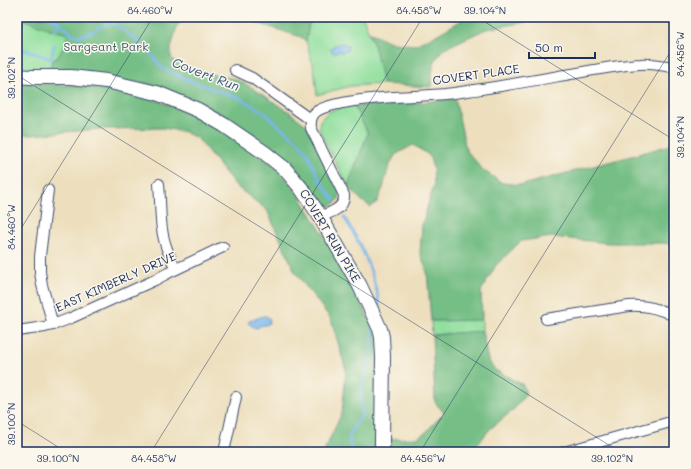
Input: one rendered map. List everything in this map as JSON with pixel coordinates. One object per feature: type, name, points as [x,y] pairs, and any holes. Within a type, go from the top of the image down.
[{"type":"street","name":"COVERT PLACE","points":[[311,120],[314,113],[318,110],[333,104],[357,100],[443,94],[488,88],[598,69],[641,64],[674,67]]},
{"type":"street","points":[[235,70],[252,78],[311,120],[311,128],[344,195],[344,200],[340,207],[334,212],[320,216]]},
{"type":"street","name":"COVERT RUN PIKE","points":[[17,76],[71,77],[106,81],[158,93],[198,110],[224,125],[246,139],[285,169],[301,188],[320,216],[360,286],[380,328],[383,357],[383,452]]},
{"type":"street","points":[[160,184],[164,242],[176,269]]},
{"type":"street","points":[[48,190],[40,256],[40,272],[53,325]]},
{"type":"street","name":"EAST KIMBERLY DRIVE","points":[[17,331],[45,327],[71,318],[119,297],[223,247]]},
{"type":"street","points":[[546,319],[629,306],[653,307],[674,316]]},
{"type":"street","points":[[224,452],[236,397]]},
{"type":"street","points":[[564,452],[674,422]]},
{"type":"green space","name":"Sargeant Park","points":[[17,17],[152,17],[46,72],[17,69]]},
{"type":"green space","points":[[17,17],[186,17],[177,26],[171,48],[171,58],[187,69],[235,79],[251,87],[291,113],[307,126],[340,192],[338,199],[335,203],[327,207],[322,207],[260,142],[215,111],[176,93],[144,83],[46,72],[49,70],[52,61],[58,57],[65,44],[67,36],[65,33],[55,31]]},
{"type":"green space","points":[[239,17],[310,17],[306,41],[301,37]]},
{"type":"green space","points":[[310,17],[363,17],[375,48],[383,84],[350,86],[317,95],[314,69],[306,41]]},
{"type":"green space","points":[[467,17],[555,17],[486,29],[443,49],[435,61],[431,76],[431,87],[383,84],[375,48],[369,32],[393,43],[415,45],[440,33]]},
{"type":"green space","points":[[17,83],[89,86],[140,94],[199,116],[275,166],[297,192],[341,263],[378,337],[376,452],[325,452],[342,413],[346,370],[331,319],[295,272],[267,210],[237,187],[198,139],[185,132],[164,128],[100,129],[32,135],[17,134]]},
{"type":"green space","points":[[455,98],[466,150],[484,171],[502,183],[522,185],[674,144],[674,245],[664,243],[608,243],[552,237],[521,241],[496,265],[481,291],[482,320],[431,321],[427,272],[420,252],[422,225],[434,184],[433,168],[429,155],[413,145],[395,155],[388,169],[383,188],[377,202],[371,207],[362,201],[348,186],[368,133],[354,106],[426,102]]},
{"type":"green space","points":[[354,106],[368,133],[348,186],[319,129],[320,121],[330,111],[342,107]]},
{"type":"green space","points":[[482,320],[482,331],[432,335],[431,321]]},
{"type":"green space","points":[[482,331],[488,360],[495,370],[523,385],[526,394],[513,410],[490,429],[471,452],[390,452],[389,439],[416,438],[425,433],[444,413],[435,402],[432,335]]},
{"type":"water","points":[[343,43],[348,46],[347,51],[332,52],[331,49],[334,45]]},
{"type":"water","points":[[263,316],[270,319],[266,325],[257,328],[248,323],[249,321]]},
{"type":"waterway","name":"Covert Run","points":[[49,17],[58,21],[74,35],[81,36],[106,24],[113,23],[148,50],[162,68],[190,81],[239,98],[264,112],[297,140],[307,152],[319,179],[334,200]]},
{"type":"waterway","points":[[56,30],[58,21]]},
{"type":"waterway","points":[[17,47],[51,59],[54,44]]},
{"type":"waterway","name":"Covert Run","points":[[344,217],[357,238],[367,260],[375,283],[380,308]]},
{"type":"waterway","name":"Covert Run","points":[[354,452],[350,447],[349,436],[363,413],[361,404],[361,389],[372,350],[372,331]]}]
